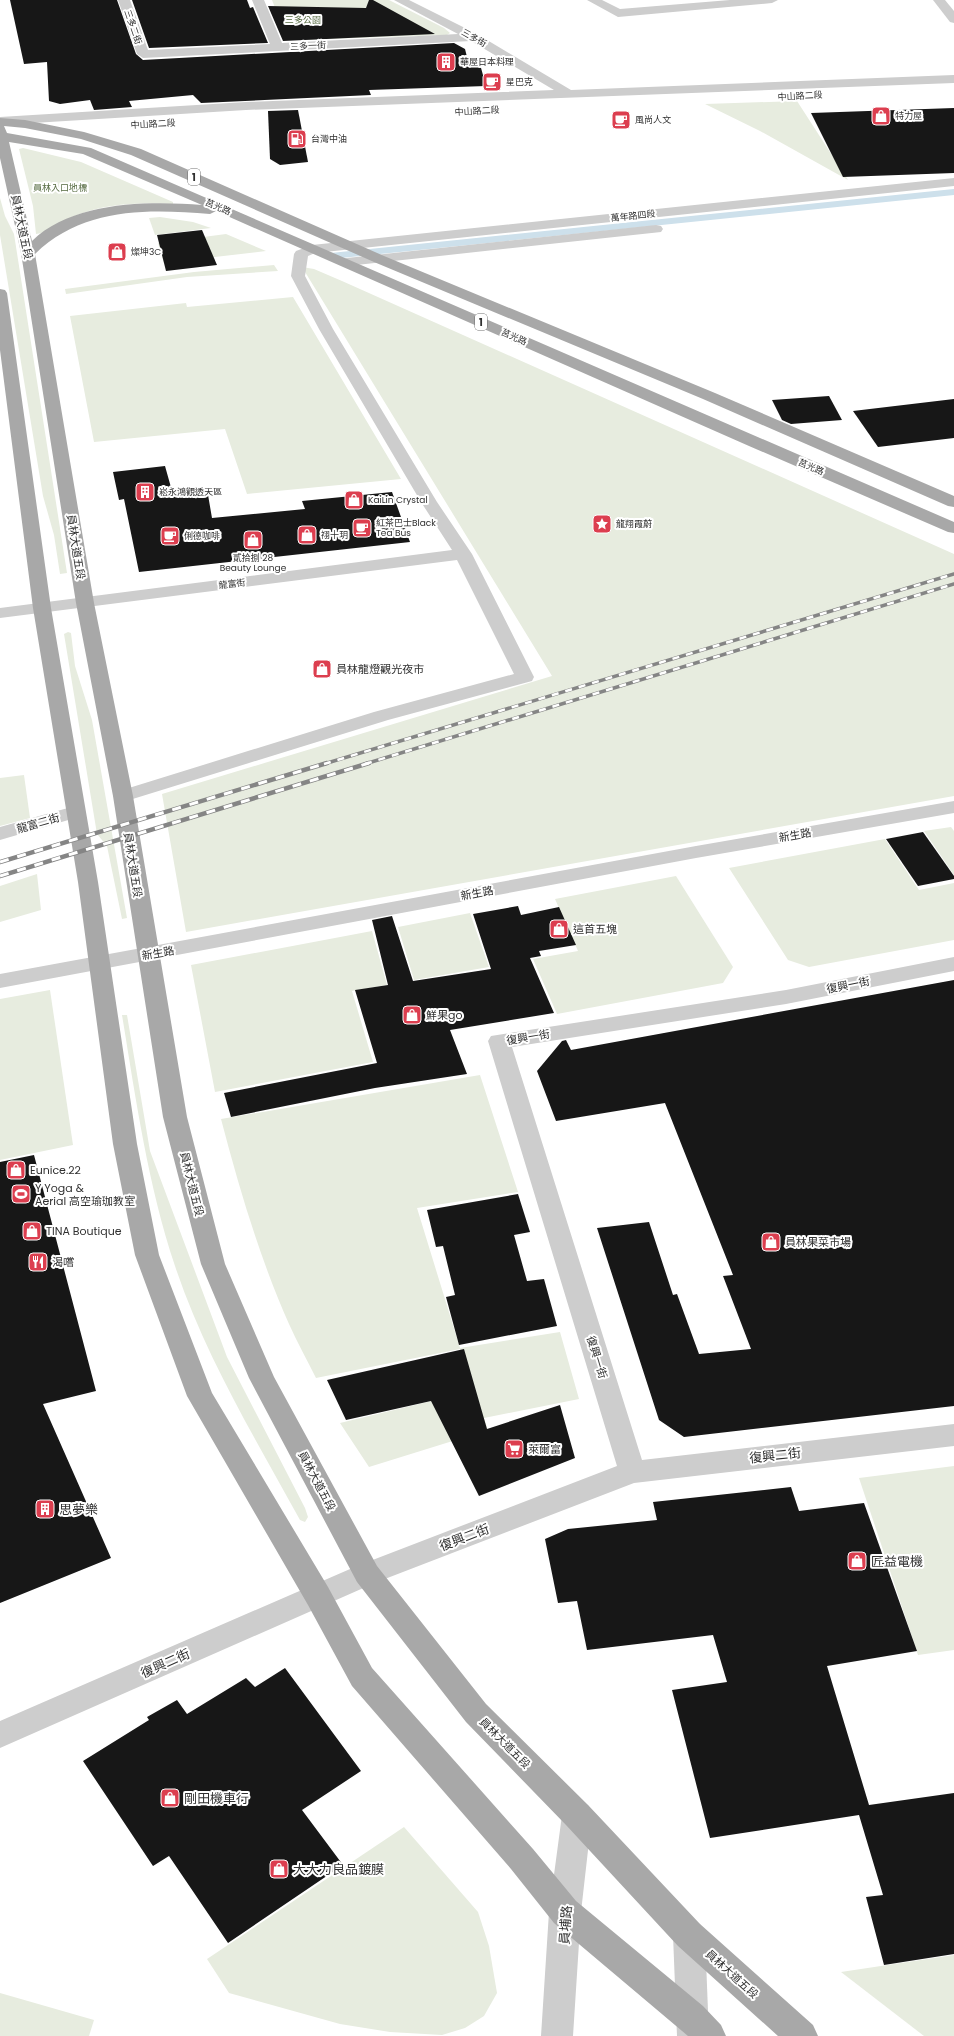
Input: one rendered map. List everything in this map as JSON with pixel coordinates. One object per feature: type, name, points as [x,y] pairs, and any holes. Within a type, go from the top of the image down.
[{"type":"main road","name":"莒光路","points":[[0,129],[60,130],[136,152],[379,259],[563,335],[954,502]]},
{"type":"main road","name":"莒光路","points":[[0,129],[86,151],[230,212],[312,249],[347,262],[755,443],[954,528]]},
{"type":"main road","name":"員林大道五段","points":[[0,129],[28,253],[85,603],[123,796],[175,1117],[213,1264],[262,1378],[366,1574],[476,1713],[576,1815],[689,1935],[802,2036]]},
{"type":"main road","points":[[28,253],[36,242],[61,228],[83,218],[110,212],[134,208],[180,207],[230,212]]},
{"type":"main road","points":[[0,299],[42,608],[75,812],[88,882],[98,963],[125,1144],[147,1255],[200,1396],[318,1596],[362,1676],[522,1859],[565,1912],[698,2030]]},
{"type":"street","name":"三多二街","points":[[124,0],[142,54]]},
{"type":"street","points":[[258,0],[278,48]]},
{"type":"street","name":"三多街","points":[[400,0],[473,37],[587,104]]},
{"type":"street","points":[[593,0],[618,13],[630,5],[772,0]]},
{"type":"street","points":[[939,0],[954,19]]},
{"type":"street","name":"三多一街","points":[[142,54],[473,37]]},
{"type":"street","name":"中山路二段","points":[[0,129],[246,106],[458,100],[569,94],[954,79]]},
{"type":"street","name":"中山路二段","points":[[525,108],[587,104],[954,89]]},
{"type":"street","name":"中山路二段","points":[[60,130],[301,116]]},
{"type":"street","name":"萬年路四段","points":[[312,249],[954,182]]},
{"type":"street","name":"萬年路四段","points":[[347,262],[671,228]]},
{"type":"street","points":[[123,796],[381,716],[525,677],[463,554],[429,502],[326,329],[298,276],[300,254],[312,249]]},
{"type":"street","name":"龍富街","points":[[0,613],[463,554]]},
{"type":"street","name":"新生路","points":[[0,981],[149,955],[688,853],[954,807]]},
{"type":"street","name":"龍富二街","points":[[0,834],[75,812]]},
{"type":"street","name":"復興一街","points":[[632,1472],[500,1041],[786,997],[954,964]]},
{"type":"street","name":"復興二街","points":[[0,1735],[366,1574],[632,1472],[954,1435]]},
{"type":"street","name":"員埔路","points":[[557,2036],[565,1912],[576,1815]]},
{"type":"street","points":[[689,1935],[698,2030]]},
{"type":"green space","name":"三多公園","points":[[272,0],[389,0],[444,28],[450,33],[447,35],[296,40],[286,36]]},
{"type":"green space","points":[[797,101],[848,180],[760,131],[705,104]]},
{"type":"green space","name":"員林入口地標","points":[[23,148],[81,162],[173,202],[173,204],[148,203],[96,209],[72,217],[45,232],[36,234],[33,206],[19,149]]},
{"type":"green space","points":[[0,198],[5,216],[14,234],[67,573],[60,574],[54,535],[43,496],[0,235]]},
{"type":"green space","points":[[160,217],[193,222],[211,228],[155,235],[149,218]]},
{"type":"green space","points":[[226,234],[266,251],[164,263],[158,243]]},
{"type":"green space","points":[[274,265],[278,271],[187,277],[66,294],[65,289],[194,272]]},
{"type":"green space","points":[[302,267],[314,269],[342,281],[954,554],[954,796],[186,932],[162,794],[552,676]]},
{"type":"green space","points":[[293,297],[401,479],[247,494],[225,429],[94,442],[70,316],[186,303],[187,307]]},
{"type":"green space","points":[[68,632],[71,633],[75,666],[92,720],[127,918],[122,919],[107,846],[97,834],[64,634]]},
{"type":"green space","points":[[24,775],[30,818],[0,826],[0,778]]},
{"type":"green space","points":[[951,827],[954,831],[954,875],[924,831]]},
{"type":"green space","points":[[885,839],[919,890],[954,883],[954,940],[809,967],[788,960],[729,868]]},
{"type":"green space","points":[[37,874],[41,910],[0,922],[0,886]]},
{"type":"green space","points":[[676,876],[733,967],[723,983],[557,1014],[533,959],[578,951],[555,899]]},
{"type":"green space","points":[[470,913],[489,967],[414,980],[398,927]]},
{"type":"green space","points":[[372,931],[387,985],[352,991],[373,1062],[215,1092],[191,965]]},
{"type":"green space","points":[[50,990],[73,1145],[0,1160],[0,999]]},
{"type":"green space","points":[[122,1015],[127,1015],[150,1151],[227,1357],[305,1508],[308,1517],[305,1522],[300,1520],[232,1396],[201,1332],[175,1266],[157,1205],[150,1173]]},
{"type":"green space","points":[[480,1075],[518,1192],[417,1208],[460,1348],[560,1332],[579,1399],[484,1418],[488,1430],[369,1467],[340,1423],[473,1391],[460,1349],[316,1378],[289,1324],[259,1249],[221,1119]]},
{"type":"green space","points":[[954,1466],[954,1650],[918,1655],[859,1478]]},
{"type":"green space","points":[[404,1827],[478,1912],[489,1946],[497,1993],[484,2016],[465,2028],[442,2035],[390,2032],[340,2024],[229,1993],[207,1959]]},
{"type":"green space","points":[[954,1955],[954,2036],[924,2036],[841,1972]]},
{"type":"green space","points":[[0,1993],[94,2020],[89,2036],[0,2036]]},
{"type":"building","points":[[10,0],[117,0],[136,54],[143,60],[454,43],[465,49],[467,57],[478,57],[486,86],[369,90],[371,95],[201,103],[193,95],[129,101],[132,107],[94,110],[90,100],[60,104],[49,101],[47,62],[24,64]]},
{"type":"building","points":[[132,0],[247,0],[250,8],[253,7],[268,43],[149,48]]},
{"type":"building","name":"三多公園","points":[[369,0],[373,0],[435,34],[283,41],[268,6],[366,8]]},
{"type":"building","points":[[954,108],[954,173],[843,177],[811,113]]},
{"type":"building","points":[[298,110],[308,162],[280,165],[270,159],[268,111]]},
{"type":"building","points":[[202,230],[217,265],[166,271],[157,235]]},
{"type":"building","points":[[829,396],[842,420],[791,424],[782,420],[772,400]]},
{"type":"building","points":[[954,399],[954,438],[878,447],[853,411]]},
{"type":"building","points":[[165,466],[172,491],[207,489],[212,518],[305,509],[302,501],[392,492],[410,542],[139,572],[124,499],[119,500],[113,472]]},
{"type":"building","points":[[923,832],[954,876],[954,879],[918,886],[886,839]]},
{"type":"building","points":[[518,906],[521,915],[559,907],[576,945],[539,951],[541,956],[530,958],[554,1013],[450,1030],[467,1074],[375,1088],[231,1117],[224,1093],[377,1063],[355,990],[388,985],[372,920],[392,916],[413,981],[491,969],[473,914]]},
{"type":"building","name":"員林果菜市場","points":[[954,980],[954,1406],[684,1437],[659,1420],[597,1228],[649,1222],[673,1295],[677,1294],[699,1354],[751,1349],[723,1276],[733,1275],[665,1103],[556,1121],[537,1071],[562,1041],[566,1040],[571,1050]]},
{"type":"building","points":[[34,1155],[96,1391],[43,1404],[111,1558],[0,1603],[0,1162]]},
{"type":"building","points":[[518,1194],[530,1232],[514,1235],[527,1281],[544,1279],[557,1326],[459,1345],[446,1297],[455,1295],[443,1246],[436,1247],[427,1210]]},
{"type":"building","points":[[464,1349],[487,1429],[560,1405],[575,1458],[479,1496],[431,1401],[346,1420],[327,1380]]},
{"type":"building","points":[[791,1487],[799,1511],[864,1503],[917,1651],[827,1666],[869,1805],[954,1793],[954,1954],[884,1965],[866,1897],[883,1895],[859,1815],[710,1838],[672,1690],[727,1682],[713,1635],[587,1650],[577,1601],[558,1603],[545,1539],[568,1529],[657,1520],[653,1502]]},
{"type":"building","points":[[285,1668],[361,1771],[302,1810],[343,1865],[228,1943],[169,1856],[153,1866],[83,1761],[149,1720],[147,1717],[177,1700],[187,1714],[246,1678],[255,1687]]},
{"type":"waterway","points":[[331,256],[954,192]]},
{"type":"railway","points":[[324,764],[954,574]]},
{"type":"railway","points":[[365,764],[954,584]]},
{"type":"railway","points":[[0,862],[327,763]]},
{"type":"railway","points":[[0,876],[369,763]]},
{"type":"place","name":"華屋日本料理","points":[[446,62]]},
{"type":"place","name":"星巴克","points":[[492,82]]},
{"type":"place","name":"特力屋","points":[[881,116]]},
{"type":"place","name":"風尚人文","points":[[621,120]]},
{"type":"place","name":"台灣中油","points":[[297,139]]},
{"type":"place","name":"燦坤3C","points":[[117,252]]},
{"type":"place","name":"崧永鴻觀透天區","points":[[145,492]]},
{"type":"place","name":"KaiLin Crystal","points":[[354,500]]},
{"type":"place","name":"龍翔霞蔚","points":[[602,524]]},
{"type":"place","name":"紅茶巴士Black Tea Bus","points":[[362,528]]},
{"type":"place","name":"祤十玥","points":[[307,535]]},
{"type":"place","name":"俐德咖啡","points":[[170,536]]},
{"type":"place","name":"貳拾捌 28 Beauty Lounge","points":[[253,540]]},
{"type":"place","name":"員林龍燈觀光夜市","points":[[322,669]]},
{"type":"place","name":"這首五塊","points":[[559,929]]},
{"type":"place","name":"鮮果go","points":[[412,1015]]},
{"type":"place","name":"Eunice.22","points":[[16,1170]]},
{"type":"place","name":"Y Yoga & Aerial 高空瑜珈教室","points":[[21,1194]]},
{"type":"place","name":"TINA Boutique","points":[[32,1231]]},
{"type":"place","name":"員林果菜市場","points":[[771,1242]]},
{"type":"place","name":"渴嚐","points":[[38,1262]]},
{"type":"place","name":"萊爾富","points":[[514,1449]]},
{"type":"place","name":"思夢樂","points":[[45,1509]]},
{"type":"place","name":"匠益電機","points":[[857,1561]]},
{"type":"place","name":"剛田機車行","points":[[170,1798]]},
{"type":"place","name":"大大力良品鍍膜","points":[[279,1869]]}]
